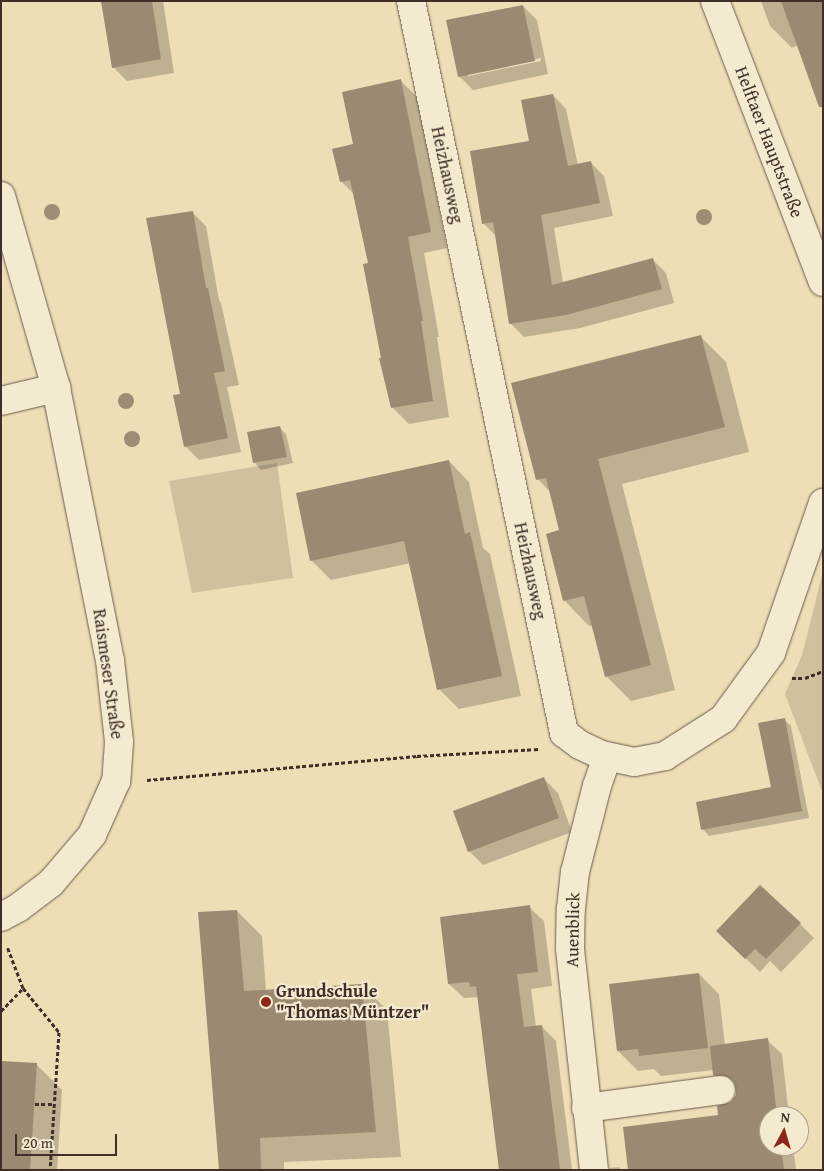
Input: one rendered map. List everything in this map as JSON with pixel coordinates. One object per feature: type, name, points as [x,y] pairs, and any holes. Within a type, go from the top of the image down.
[{"type":"street","name":"Heizhausweg","points":[[411,1],[564,733],[571,738]]},
{"type":"street","name":"Helftaer Hauptstraße","points":[[715,1],[823,282]]},
{"type":"street","name":"Raismeser Straße","points":[[1,196],[56,388],[110,660],[119,742],[116,781],[92,835],[51,883],[18,908],[3,928]]},
{"type":"street","points":[[1,401],[56,388]]},
{"type":"street","points":[[571,738],[600,755],[634,762],[665,756],[723,719],[771,653],[823,504]]},
{"type":"street","name":"Auenblick","points":[[594,1170],[570,948],[570,909],[575,872],[597,786],[607,756]]},
{"type":"street","points":[[586,1108],[721,1090]]},
{"type":"path","points":[[116,781],[201,776],[417,756],[539,749],[571,738]]},
{"type":"path","points":[[3,928],[23,988],[59,1032],[50,1170]]},
{"type":"path","points":[[1,1011],[23,988]]},
{"type":"path","points":[[35,1104],[54,1104]]},
{"type":"shaded area","points":[[277,463],[293,578],[192,593],[169,481]]},
{"type":"shaded area","points":[[823,571],[823,794],[785,694],[802,655]]},
{"type":"building","points":[[101,1],[152,1],[161,59],[112,68]]},
{"type":"building","points":[[781,1],[823,1],[823,107],[819,107]]},
{"type":"building","points":[[523,5],[535,61],[458,77],[446,20]]},
{"type":"building","points":[[401,79],[431,232],[408,237],[423,321],[421,321],[433,401],[391,408],[379,358],[381,358],[363,264],[368,263],[350,180],[340,182],[332,149],[353,144],[342,92]]},
{"type":"building","points":[[553,94],[568,166],[591,161],[600,203],[541,215],[552,285],[653,258],[662,289],[566,315],[509,324],[493,222],[482,224],[470,151],[529,141],[521,100]]},
{"type":"building","points":[[193,211],[206,288],[208,288],[225,371],[214,373],[228,438],[184,447],[173,395],[180,394],[146,218]]},
{"type":"building","points":[[701,335],[725,427],[598,459],[651,665],[605,677],[584,596],[563,601],[546,534],[559,530],[546,478],[536,480],[511,383]]},
{"type":"building","points":[[280,426],[287,457],[253,463],[247,432]]},
{"type":"building","points":[[449,460],[465,534],[470,532],[502,676],[437,690],[404,541],[310,561],[296,493]]},
{"type":"building","points":[[785,718],[802,811],[701,830],[696,802],[771,787],[758,723]]},
{"type":"building","points":[[544,777],[559,818],[468,852],[453,811]]},
{"type":"building","points":[[760,885],[801,923],[766,959],[755,949],[745,959],[716,931]]},
{"type":"building","points":[[530,905],[538,972],[517,974],[524,1027],[542,1025],[560,1170],[499,1170],[476,986],[470,987],[469,982],[448,984],[440,917]]},
{"type":"building","points":[[237,910],[244,991],[362,984],[376,1132],[260,1138],[261,1170],[219,1170],[198,912]]},
{"type":"building","points":[[699,973],[708,1048],[639,1056],[638,1049],[617,1051],[609,984]]},
{"type":"building","points":[[768,1038],[776,1106],[759,1106],[759,1156],[782,1156],[784,1170],[628,1170],[623,1127],[718,1115],[717,1106],[731,1102],[736,1095],[734,1081],[727,1076],[713,1075],[710,1046]]},
{"type":"building","points":[[1,1061],[37,1063],[30,1170],[1,1170]]},
{"type":"place","name":"Grundschule \"Thomas Müntzer\"","points":[[266,1002]]}]
